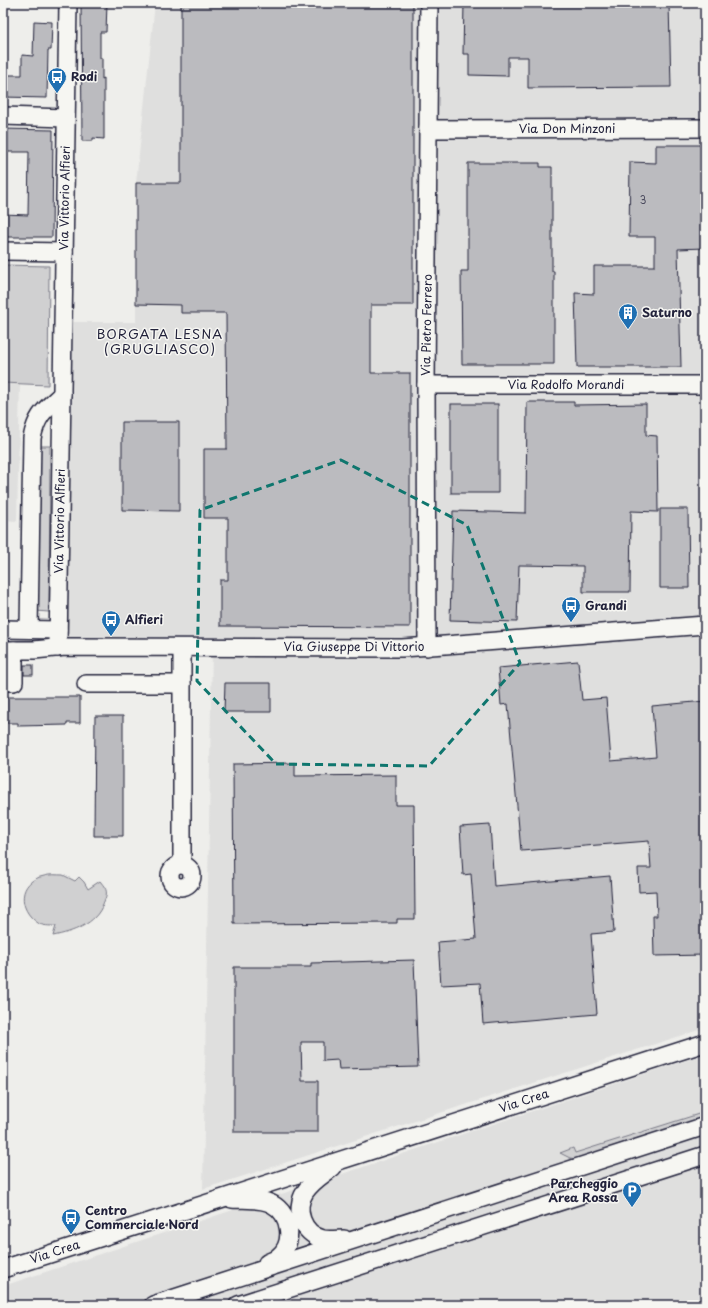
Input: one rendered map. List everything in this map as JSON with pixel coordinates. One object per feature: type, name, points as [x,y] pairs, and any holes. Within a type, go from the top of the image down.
[{"type":"street","name":"Via Vittorio Alfieri","points":[[58,648],[68,3]]},
{"type":"street","name":"Via Pietro Ferrero","points":[[427,647],[426,385],[429,3]]},
{"type":"street","points":[[3,116],[66,118]]},
{"type":"street","name":"Via Don Minzoni","points":[[428,129],[705,128]]},
{"type":"street","points":[[3,251],[64,252]]},
{"type":"street","name":"Via Rodolfo Morandi","points":[[426,385],[705,385]]},
{"type":"street","points":[[29,629],[32,438],[35,424],[40,415],[62,394]]},
{"type":"street","name":"Via Giuseppe Di Vittorio","points":[[8,650],[58,648],[427,647],[705,625]]},
{"type":"street","points":[[3,630],[58,630]]},
{"type":"street","points":[[182,648],[182,865]]},
{"type":"street","points":[[3,682],[14,682],[8,650]]},
{"type":"street","points":[[86,684],[182,684]]},
{"type":"street","name":"Via Crea","points":[[3,1269],[705,1043]]},
{"type":"street","name":"Via Crea","points":[[153,1305],[705,1126]]},
{"type":"street","points":[[238,1305],[705,1155]]},
{"type":"street","name":"Via Crea","points":[[342,1160],[312,1183],[305,1191],[301,1199],[300,1214],[303,1223],[308,1230],[322,1239],[355,1240]]},
{"type":"street","name":"Via Crea","points":[[222,1198],[264,1201],[269,1203],[281,1211],[289,1226],[287,1244],[278,1258],[236,1278]]},
{"type":"street","points":[[427,1244],[442,1212]]},
{"type":"highlighted area","points":[[341,460],[467,525],[520,663],[429,766],[276,764],[197,681],[200,510]]},
{"type":"shaded area","points":[[155,3],[705,3],[705,1028],[203,1189],[212,646],[63,646],[68,322],[136,322],[136,183]]},
{"type":"shaded area","points":[[3,265],[49,266],[48,385],[3,383]]},
{"type":"shaded area","points":[[3,383],[20,384],[17,521],[3,520]]},
{"type":"shaded area","points":[[36,446],[50,446],[49,612],[35,611]]},
{"type":"shaded area","points":[[49,875],[63,875],[75,881],[79,877],[88,889],[100,881],[105,887],[106,894],[100,911],[89,922],[76,929],[53,936],[56,926],[42,925],[31,917],[26,910],[23,896],[29,883],[35,879]]},
{"type":"shaded area","points":[[705,1054],[705,1305],[3,1305],[3,1286]]},
{"type":"shaded area","points":[[705,1112],[705,1123],[642,1142],[629,1141],[576,1159],[560,1153],[573,1148],[575,1153]]},
{"type":"building","points":[[81,3],[107,3],[106,32],[100,32],[100,58],[102,58],[102,79],[104,78],[104,139],[93,138],[93,141],[82,141]]},
{"type":"building","points":[[181,3],[413,3],[413,305],[371,305],[371,373],[410,373],[410,627],[220,626],[220,580],[228,580],[228,518],[204,518],[204,449],[227,449],[226,313],[181,313],[181,305],[136,304],[136,183],[181,183]]},
{"type":"building","points":[[464,3],[669,3],[671,87],[528,88],[528,57],[508,57],[508,76],[469,75],[469,54],[463,54]]},
{"type":"building","points":[[34,21],[52,22],[51,50],[48,50],[47,98],[3,97],[3,75],[22,75],[22,55],[33,56]]},
{"type":"building","points":[[3,129],[53,130],[52,237],[3,237],[3,214],[28,215],[29,152],[3,152]]},
{"type":"building","points":[[656,145],[705,145],[705,248],[678,249],[681,367],[577,367],[575,293],[594,294],[594,266],[655,266],[655,237],[629,237],[630,162],[656,163]]},
{"type":"building","points":[[468,163],[540,163],[540,167],[552,167],[554,364],[462,364],[461,271],[468,271]]},
{"type":"building","points":[[527,402],[574,402],[574,405],[646,404],[646,435],[657,436],[658,512],[631,511],[630,592],[583,592],[583,566],[519,565],[517,622],[450,620],[453,511],[526,513]]},
{"type":"building","points":[[451,404],[498,404],[498,493],[451,493]]},
{"type":"building","points":[[122,422],[179,422],[179,511],[122,510]]},
{"type":"building","points":[[660,509],[688,509],[689,588],[660,588]]},
{"type":"building","points":[[578,661],[582,700],[606,698],[611,761],[656,757],[652,706],[705,701],[705,955],[654,956],[653,916],[657,916],[656,891],[639,892],[638,868],[651,868],[649,841],[521,851],[508,704],[501,705],[498,668]]},
{"type":"building","points":[[24,665],[33,665],[33,675],[24,675]]},
{"type":"building","points":[[225,683],[271,683],[271,712],[224,712]]},
{"type":"building","points":[[4,697],[80,697],[80,723],[67,723],[67,725],[18,726],[18,723],[4,723]]},
{"type":"building","points":[[95,716],[123,716],[123,836],[94,836]]},
{"type":"building","points":[[295,763],[295,776],[396,775],[396,805],[414,805],[415,919],[397,919],[397,923],[234,924],[233,764]]},
{"type":"building","points":[[490,825],[494,886],[610,876],[614,932],[591,934],[597,1014],[483,1024],[480,983],[441,985],[438,942],[476,939],[471,874],[463,875],[460,827]]},
{"type":"building","points":[[414,960],[418,1067],[339,1069],[338,1060],[323,1061],[323,1042],[301,1042],[302,1081],[318,1081],[318,1132],[234,1132],[234,967],[311,967],[311,963]]},
{"type":"place","name":"Rodi","points":[[57,94]]},
{"type":"place","name":"Saturno","points":[[628,330]]},
{"type":"place","name":"Grandi","points":[[571,623]]},
{"type":"place","name":"Alfieri","points":[[111,637]]},
{"type":"place","name":"Parcheggio Area Rossa","points":[[632,1208]]},
{"type":"place","name":"Centro Commerciale Nord","points":[[71,1235]]},
{"type":"district","name":"BORGATA LESNA (GRUGLIASCO)","points":[[160,342]]}]
